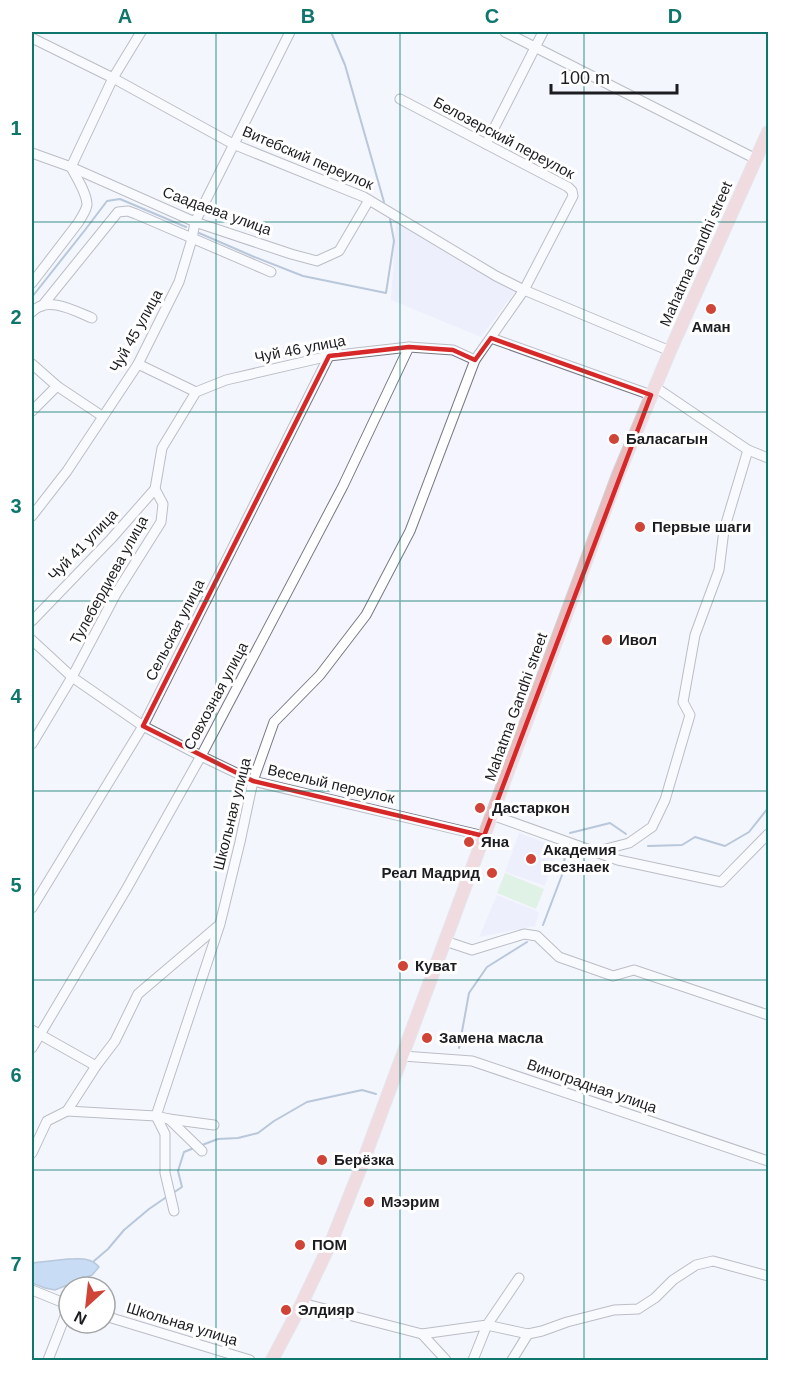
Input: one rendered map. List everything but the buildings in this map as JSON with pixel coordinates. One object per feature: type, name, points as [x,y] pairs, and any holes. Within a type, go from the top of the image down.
[{"type":"main road","name":"Mahatma Gandhi street","points":[[272,1360],[332,1240],[403,1056],[618,475],[670,351],[762,153],[768,132]]},
{"type":"street","points":[[33,279],[78,223],[87,205],[81,186],[71,167],[113,78],[141,32]]},
{"type":"street","points":[[233,144],[290,32]]},
{"type":"street","points":[[505,32],[762,153]]},
{"type":"street","points":[[486,144],[543,32]]},
{"type":"street","name":"Витебский переулок","points":[[32,38],[113,78],[233,144],[369,200],[524,290],[670,351]]},
{"type":"street","name":"Белозерский переулок","points":[[400,99],[572,191],[571,201],[524,290],[491,338]]},
{"type":"street","name":"Чуй 45 улица","points":[[32,516],[67,471],[138,364],[179,282],[195,222],[233,144]]},
{"type":"street","name":"Саадаева улица","points":[[32,153],[71,167],[195,222],[317,261],[339,251],[369,200]]},
{"type":"street","points":[[42,306],[118,212],[128,211],[136,214],[271,272]]},
{"type":"street","points":[[32,312],[36,308],[53,304],[92,318]]},
{"type":"street","points":[[491,338],[653,391],[748,450],[768,458]]},
{"type":"street","name":"Школьная улица","points":[[156,1116],[220,924],[254,781],[274,722],[320,675],[366,615],[410,531],[475,360],[491,338]]},
{"type":"street","name":"Чуй 46 улица","points":[[196,392],[226,380],[329,356],[409,347],[453,350],[475,360]]},
{"type":"street","name":"Совхозная улица","points":[[32,1048],[36,1032],[127,888],[201,756],[344,486],[409,347]]},
{"type":"street","name":"Сельская улица","points":[[32,908],[143,726],[329,356]]},
{"type":"street","points":[[32,364],[57,386],[102,416]]},
{"type":"street","points":[[138,364],[196,392]]},
{"type":"street","points":[[32,411],[57,386]]},
{"type":"street","name":"Тулебердиева улица","points":[[32,744],[72,677],[117,592],[161,522],[162,504],[155,489],[162,448],[196,392]]},
{"type":"street","points":[[594,852],[629,843],[652,827],[665,800],[690,715],[683,702],[695,635],[719,570],[724,530],[748,450]]},
{"type":"street","name":"Чуй 41 улица","points":[[32,621],[111,539],[155,489]]},
{"type":"street","name":"Веселый переулок","points":[[32,640],[72,677],[143,726],[254,781],[484,836]]},
{"type":"street","points":[[492,815],[618,860],[721,882],[768,834]]},
{"type":"street","points":[[67,1111],[115,1041],[138,994],[220,924]]},
{"type":"street","points":[[445,941],[472,950],[524,934],[537,936],[559,957],[613,976],[634,970],[768,1015]]},
{"type":"street","points":[[36,1032],[96,1066]]},
{"type":"street","name":"Виноградная улица","points":[[403,1056],[472,1061],[768,1161]]},
{"type":"street","points":[[32,1153],[47,1121],[67,1111],[156,1116],[214,1125]]},
{"type":"street","points":[[156,1116],[165,1134],[165,1173],[174,1211]]},
{"type":"street","points":[[169,1119],[202,1151]]},
{"type":"street","points":[[302,1303],[422,1334],[487,1326],[528,1334],[542,1332],[567,1322],[614,1310],[638,1310],[655,1298],[673,1280],[696,1265],[713,1261],[768,1276]]},
{"type":"street","points":[[473,1360],[487,1326],[519,1278]]},
{"type":"street","points":[[32,1290],[57,1301]]},
{"type":"street","name":"Школьная улица","points":[[117,1320],[250,1360]]},
{"type":"street","points":[[422,1334],[446,1360]]},
{"type":"street","points":[[512,1360],[528,1334]]},
{"type":"street","points":[[48,1360],[58,1335]]},
{"type":"highlighted area","points":[[491,338],[651,395],[484,836],[253,781],[143,726],[329,356],[409,347],[453,350],[475,360]]},
{"type":"shaded area","points":[[396,219],[517,289],[481,337],[391,300]]},
{"type":"shaded area","name":"Академия всезнаек","points":[[519,833],[557,847],[545,886],[505,872]]},
{"type":"shaded area","name":"Академия всезнаек","points":[[497,895],[539,912],[535,926],[479,937]]},
{"type":"green space","points":[[505,873],[544,889],[536,909],[497,893]]},
{"type":"water","points":[[81,1259],[89,1260],[99,1267],[92,1275],[57,1275],[57,1289],[55,1290],[32,1283],[32,1263]]},
{"type":"waterway","points":[[331,32],[345,65],[384,202]]},
{"type":"waterway","points":[[32,297],[107,201],[120,199],[186,227]]},
{"type":"waterway","points":[[199,233],[303,276],[386,293],[394,241],[390,219]]},
{"type":"waterway","points":[[648,846],[682,845],[695,837],[725,846],[749,832],[768,808]]},
{"type":"waterway","points":[[570,833],[610,823],[626,834]]},
{"type":"waterway","points":[[543,925],[562,875],[566,850]]},
{"type":"waterway","points":[[459,1048],[469,993],[487,967],[527,942]]},
{"type":"waterway","points":[[202,1145],[218,1139],[238,1138],[258,1133],[307,1102],[362,1090],[376,1094]]},
{"type":"waterway","points":[[173,1193],[182,1187],[178,1171],[184,1152],[194,1148]]},
{"type":"waterway","points":[[94,1261],[124,1230],[168,1196]]},
{"type":"place","name":"Аман","points":[[711,309]]},
{"type":"place","name":"Баласагын","points":[[614,439]]},
{"type":"place","name":"Первые шаги","points":[[640,527]]},
{"type":"place","name":"Ивол","points":[[607,640]]},
{"type":"place","name":"Дастаркон","points":[[480,808]]},
{"type":"place","name":"Яна","points":[[469,842]]},
{"type":"place","name":"Академия всезнаек","points":[[531,859]]},
{"type":"place","name":"Реал Мадрид","points":[[492,873]]},
{"type":"place","name":"Куват","points":[[403,966]]},
{"type":"place","name":"Замена масла","points":[[427,1038]]},
{"type":"place","name":"Берёзка","points":[[322,1160]]},
{"type":"place","name":"Мээрим","points":[[369,1202]]},
{"type":"place","name":"ПОМ","points":[[300,1245]]},
{"type":"place","name":"Элдияр","points":[[286,1310]]}]
